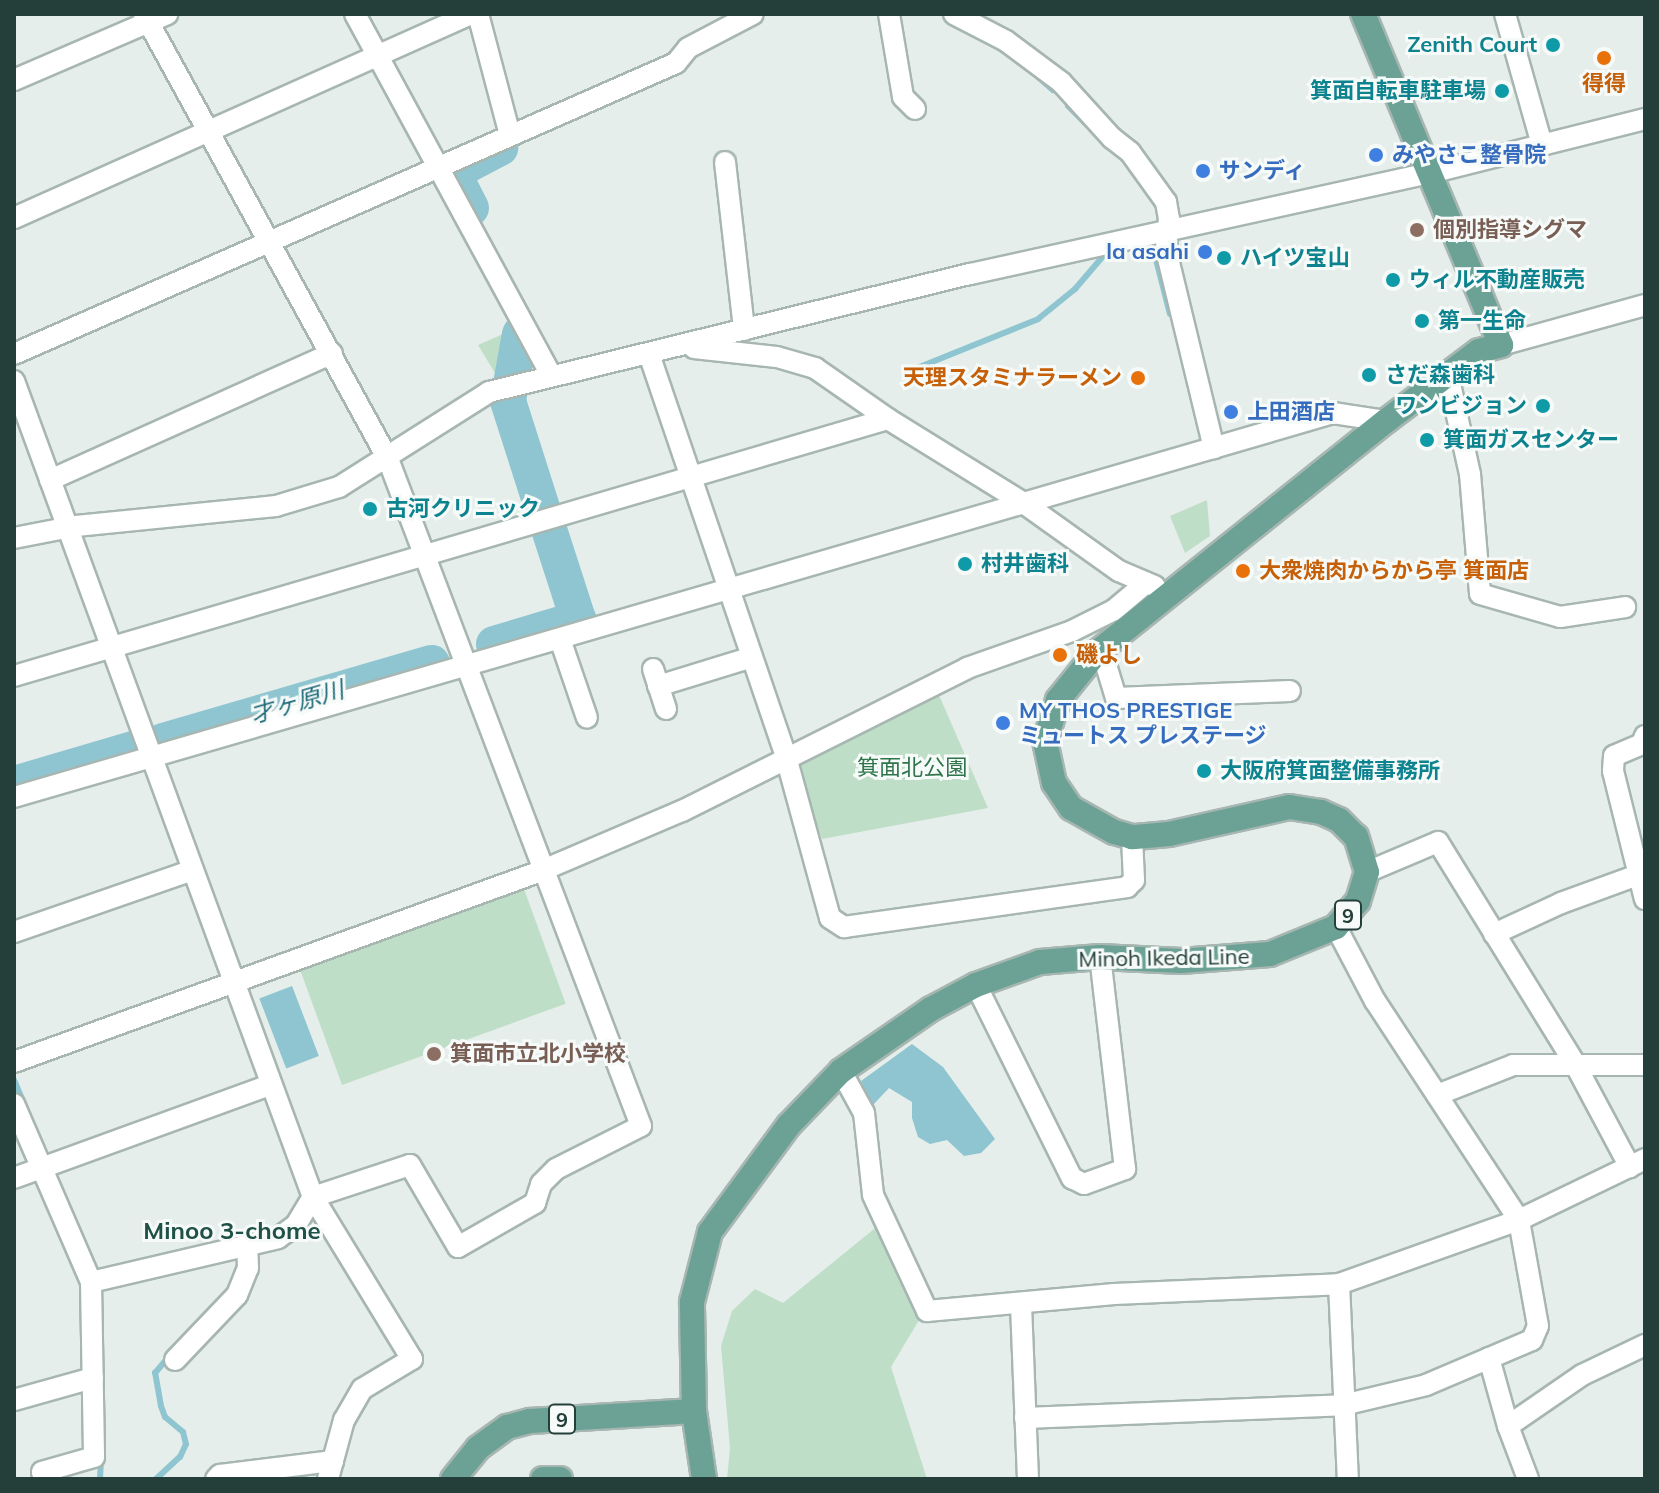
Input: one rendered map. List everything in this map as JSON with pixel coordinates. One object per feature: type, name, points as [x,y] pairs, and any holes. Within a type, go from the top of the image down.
[{"type":"main road","points":[[1363,14],[1501,345]]},
{"type":"main road","name":"9","points":[[1367,872],[1356,837],[1339,820],[1310,810],[1289,807],[1169,834],[1132,837],[1088,820],[1071,808],[1054,783],[1045,741],[1058,700],[1096,653],[1386,421],[1479,351],[1501,345]]},
{"type":"main road","name":"Minoh Ikeda Line","points":[[704,1479],[694,1411],[692,1302],[710,1232],[789,1125],[841,1071],[888,1036],[976,985],[1040,962],[1100,957],[1181,961],[1244,958],[1294,946],[1336,927],[1358,901],[1367,872]]},
{"type":"main road","name":"9","points":[[453,1479],[478,1448],[507,1427],[530,1421],[694,1411]]},
{"type":"main road","points":[[543,1479],[560,1479]]},
{"type":"street","points":[[355,14],[551,375]]},
{"type":"street","points":[[14,218],[471,14]]},
{"type":"street","points":[[478,14],[510,135]]},
{"type":"street","points":[[14,354],[676,63],[688,48],[753,14]]},
{"type":"street","points":[[889,14],[903,97],[915,109]]},
{"type":"street","points":[[954,14],[1006,41],[1061,82],[1112,138],[1130,152],[1166,202],[1166,250],[1214,448]]},
{"type":"street","points":[[1505,14],[1542,145]]},
{"type":"street","points":[[14,80],[153,17],[210,133],[388,459],[468,663],[541,871],[641,1126],[556,1169],[541,1184],[535,1203],[458,1247],[410,1165],[313,1197],[296,1225],[278,1238],[91,1282]]},
{"type":"street","points":[[14,538],[67,527],[276,506],[339,487],[388,459],[489,392],[1016,264],[1430,173],[1645,119]]},
{"type":"street","points":[[725,162],[744,330]]},
{"type":"street","points":[[1501,345],[1645,305]]},
{"type":"street","points":[[682,347],[777,357],[815,368],[888,419],[1025,504],[1119,571],[1176,591]]},
{"type":"street","points":[[50,480],[332,353]]},
{"type":"street","points":[[649,354],[786,757],[830,918],[844,927],[1127,887],[1134,880],[1132,837]]},
{"type":"street","points":[[1448,375],[1470,474],[1480,594],[1560,617],[1625,607]]},
{"type":"street","points":[[14,381],[313,1197],[412,1359],[362,1389],[344,1420],[331,1470],[220,1475],[216,1479]]},
{"type":"street","points":[[14,797],[1333,413],[1386,421]]},
{"type":"street","points":[[14,676],[888,419]]},
{"type":"street","points":[[14,1062],[541,871],[682,811],[967,668],[1072,631],[1114,610],[1146,583]]},
{"type":"street","points":[[560,639],[571,700],[587,718]]},
{"type":"street","points":[[1096,653],[1106,665],[1116,698],[1290,691]]},
{"type":"street","points":[[666,709],[655,677],[752,657]]},
{"type":"street","points":[[1645,736],[1642,744],[1614,756],[1613,771],[1636,822],[1638,875],[1645,899]]},
{"type":"street","points":[[841,1071],[864,1113],[873,1195],[927,1311],[1021,1305],[1114,1294],[1339,1284],[1519,1220],[1638,1163],[1438,842],[1367,872]]},
{"type":"street","points":[[14,932],[193,870]]},
{"type":"street","points":[[1494,934],[1561,903],[1638,875]]},
{"type":"street","points":[[1025,1418],[1343,1405],[1426,1385],[1532,1340],[1538,1326],[1519,1220],[1375,1001],[1336,927]]},
{"type":"street","points":[[976,985],[1072,1178],[1084,1184],[1125,1169],[1100,957]]},
{"type":"street","points":[[1437,1095],[1513,1065],[1645,1065]]},
{"type":"street","points":[[14,1178],[270,1085]]},
{"type":"street","points":[[14,1104],[91,1282],[94,1457],[42,1472],[44,1479]]},
{"type":"street","points":[[175,1360],[237,1295],[248,1268],[247,1245]]},
{"type":"street","points":[[1339,1284],[1348,1479]]},
{"type":"street","points":[[1021,1305],[1028,1479]]},
{"type":"street","points":[[1508,1426],[1582,1375],[1645,1345]]},
{"type":"street","points":[[1489,1358],[1508,1426],[1528,1479]]},
{"type":"street","points":[[14,1400],[93,1378]]},
{"type":"green space","points":[[517,328],[509,365],[495,373],[478,345]]},
{"type":"green space","points":[[1207,500],[1210,536],[1185,553],[1170,516]]},
{"type":"green space","name":"箕面北公園","points":[[939,695],[988,808],[822,839],[796,766]]},
{"type":"green space","points":[[524,889],[566,1004],[342,1085],[300,970]]},
{"type":"green space","points":[[879,1225],[934,1295],[891,1367],[927,1479],[727,1479],[730,1448],[721,1346],[732,1311],[755,1289],[783,1303]]},
{"type":"water","points":[[292,986],[319,1056],[286,1069],[259,999]]},
{"type":"water","points":[[912,1044],[943,1067],[995,1139],[981,1153],[964,1156],[947,1140],[930,1144],[918,1137],[912,1118],[912,1102],[889,1088],[872,1106],[861,1081]]},
{"type":"waterway","points":[[1038,77],[1053,90]]},
{"type":"waterway","points":[[1068,106],[1086,124]]},
{"type":"waterway","name":"才ヶ原川","points":[[471,208],[457,181],[456,171],[500,148]]},
{"type":"waterway","points":[[1144,246],[1152,244],[1170,314]]},
{"type":"waterway","points":[[917,368],[1038,319],[1075,289],[1109,253]]},
{"type":"waterway","name":"才ヶ原川","points":[[520,334],[508,401],[544,514]]},
{"type":"waterway","name":"才ヶ原川","points":[[494,644],[578,619],[548,526]]},
{"type":"waterway","name":"才ヶ原川","points":[[163,741],[432,663]]},
{"type":"waterway","name":"才ヶ原川","points":[[14,784],[140,747]]},
{"type":"waterway","points":[[14,1080],[24,1104]]},
{"type":"waterway","points":[[156,1479],[180,1457],[186,1444],[183,1432],[165,1417],[155,1373],[170,1355]]},
{"type":"waterway","points":[[100,1479],[101,1460]]},
{"type":"place","name":"Zenith Court","points":[[1553,45]]},
{"type":"place","name":"得得","points":[[1604,58]]},
{"type":"place","name":"箕面自転車駐車場","points":[[1502,91]]},
{"type":"place","name":"みやさこ整骨院","points":[[1376,155]]},
{"type":"place","name":"サンディ","points":[[1203,171]]},
{"type":"place","name":"個別指導シグマ","points":[[1417,230]]},
{"type":"place","name":"la asahi","points":[[1205,252]]},
{"type":"place","name":"ハイツ宝山","points":[[1224,258]]},
{"type":"place","name":"ウィル不動産販売","points":[[1393,280]]},
{"type":"place","name":"第一生命","points":[[1422,321]]},
{"type":"place","name":"さだ森歯科","points":[[1369,375]]},
{"type":"place","name":"天理スタミナラーメン","points":[[1138,378]]},
{"type":"place","name":"ワンビジョン","points":[[1543,406]]},
{"type":"place","name":"上田酒店","points":[[1231,412]]},
{"type":"place","name":"箕面ガスセンター","points":[[1427,440]]},
{"type":"place","name":"古河クリニック","points":[[370,509]]},
{"type":"place","name":"村井歯科","points":[[965,564]]},
{"type":"place","name":"大衆焼肉からから亭 箕面店","points":[[1243,571]]},
{"type":"place","name":"磯よし","points":[[1060,655]]},
{"type":"place","name":"MY THOS PRESTIGE ミュートス プレステージ","points":[[1003,723]]},
{"type":"place","name":"大阪府箕面整備事務所","points":[[1204,771]]},
{"type":"place","name":"箕面市立北小学校","points":[[434,1054]]},
{"type":"district","name":"Minoo 3-chome","points":[[232,1231]]}]
